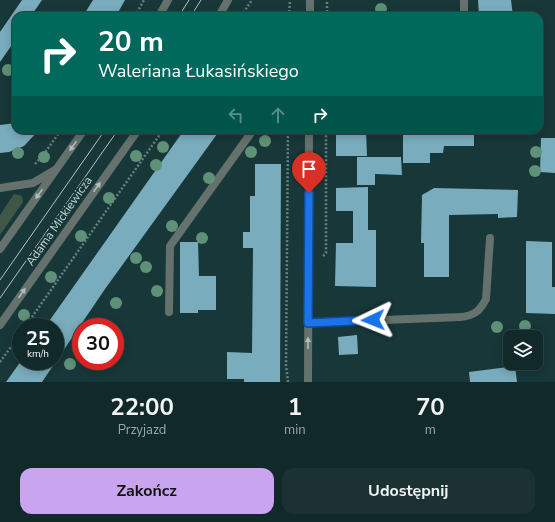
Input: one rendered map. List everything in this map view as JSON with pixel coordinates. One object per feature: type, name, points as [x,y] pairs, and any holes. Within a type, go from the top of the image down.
[{"type":"street","points":[[161,12],[168,0]]},
{"type":"street","points":[[221,12],[228,0]]},
{"type":"street","points":[[310,0],[310,12]]},
{"type":"street","points":[[464,0],[464,12]]},
{"type":"street","points":[[0,249],[81,134]]},
{"type":"street","name":"Adama Mickiewicza","points":[[0,325],[135,134]]},
{"type":"street","points":[[169,312],[170,246],[250,134]]},
{"type":"street","points":[[308,382],[310,134]]},
{"type":"street","points":[[0,188],[36,182],[48,175],[62,162]]},
{"type":"street","points":[[308,323],[460,317],[476,314],[486,299],[490,238]]},
{"type":"path","points":[[137,12],[144,0]]},
{"type":"path","points":[[244,12],[252,0]]},
{"type":"path","points":[[290,0],[290,12]]},
{"type":"path","points":[[327,0],[327,12]]},
{"type":"path","points":[[30,168],[44,154],[58,134]]},
{"type":"path","points":[[31,318],[160,134]]},
{"type":"path","points":[[288,134],[286,365],[288,382]]},
{"type":"path","points":[[0,362],[12,345]]},
{"type":"green space","points":[[14,194],[22,196],[23,202],[0,235],[0,215]]},
{"type":"building","points":[[22,0],[42,0],[34,12],[14,12]]},
{"type":"building","points":[[93,0],[125,0],[118,12],[86,12]]},
{"type":"building","points":[[478,0],[511,0],[512,12],[479,12]]},
{"type":"building","points":[[12,15],[12,45],[0,62],[0,32]]},
{"type":"building","points":[[12,124],[12,134],[35,134],[24,146],[9,152],[0,153],[0,125]]},
{"type":"building","points":[[181,134],[217,134],[85,318],[72,318],[72,338],[64,350],[64,318],[51,318]]},
{"type":"building","points":[[336,134],[366,134],[367,156],[336,156]]},
{"type":"building","points":[[403,134],[474,134],[474,146],[444,146],[443,153],[430,153],[430,163],[403,163]]},
{"type":"building","points":[[541,138],[555,138],[555,173],[540,172]]},
{"type":"building","points":[[357,157],[401,157],[402,175],[375,174],[375,185],[357,185]]},
{"type":"building","points":[[255,164],[281,164],[280,382],[244,382],[244,379],[227,379],[227,352],[252,353],[253,248],[243,248],[243,232],[250,232],[250,196],[255,196]]},
{"type":"building","points":[[368,187],[368,230],[376,230],[376,287],[335,286],[336,243],[353,243],[353,211],[336,211],[336,188]]},
{"type":"building","points":[[434,188],[518,190],[517,217],[498,218],[498,214],[449,215],[449,277],[424,277],[424,243],[421,243],[422,195]]},
{"type":"building","points":[[526,241],[552,242],[552,287],[555,287],[555,314],[526,313]]},
{"type":"building","points":[[180,242],[198,242],[199,276],[216,276],[216,310],[198,310],[198,313],[180,313]]},
{"type":"building","points":[[357,335],[358,354],[339,355],[338,337]]},
{"type":"building","points":[[503,368],[503,370],[516,370],[517,382],[470,382],[469,372]]},
{"type":"building","points":[[15,370],[50,370],[42,382],[6,382]]},
{"type":"tram line","points":[[182,12],[189,0]]},
{"type":"tram line","points":[[194,12],[201,0]]},
{"type":"tram line","points":[[0,280],[102,134]]},
{"type":"tram line","points":[[0,298],[115,134]]},
{"type":"route","points":[[309,193],[308,323],[373,320]]}]
